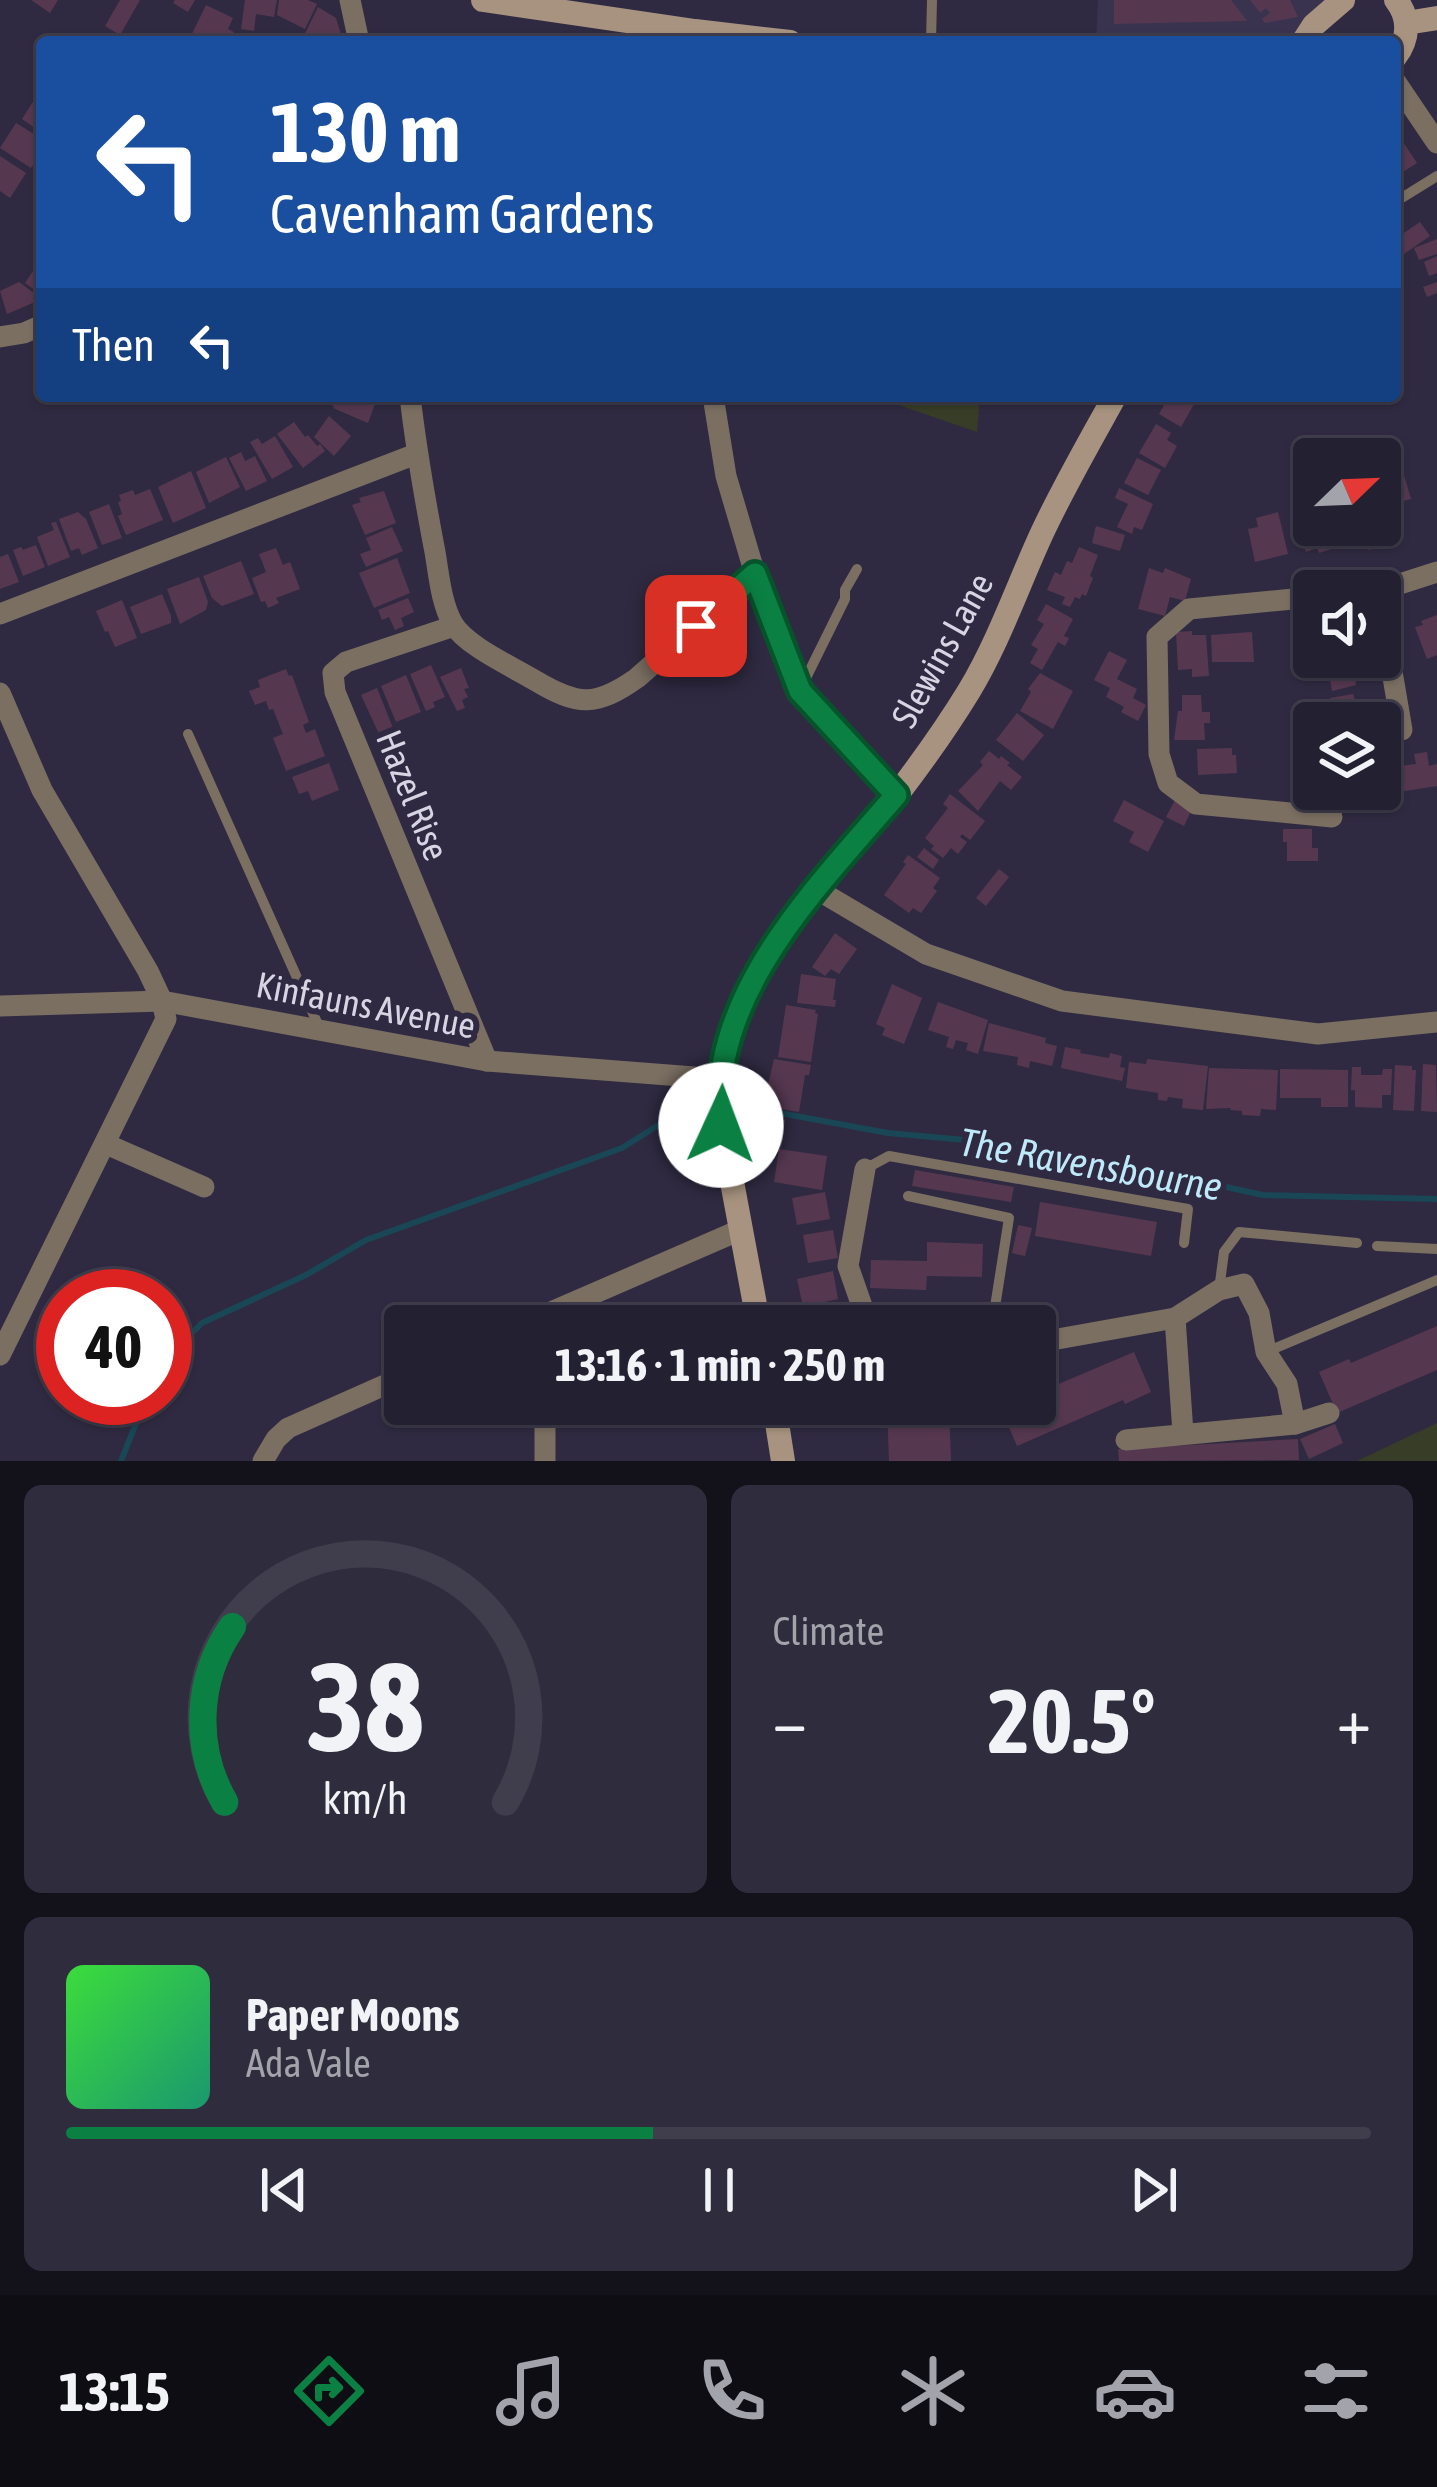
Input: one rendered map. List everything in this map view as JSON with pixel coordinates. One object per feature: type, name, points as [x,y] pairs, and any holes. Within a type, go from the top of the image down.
[{"type":"street","points":[[350,0],[358,36]]},
{"type":"street","points":[[483,0],[687,36]]},
{"type":"street","points":[[1308,36],[1335,2]]},
{"type":"street","points":[[1401,48],[1401,11],[1437,18]]},
{"type":"street","points":[[1401,90],[1437,143]]},
{"type":"street","points":[[0,337],[36,328]]},
{"type":"street","points":[[411,402],[443,598],[454,626],[476,645],[566,698],[591,700],[616,693],[755,574]]},
{"type":"street","points":[[714,402],[726,476],[755,574],[800,691],[896,795]]},
{"type":"street","name":"Slewins Lane","points":[[756,1305],[721,1125],[720,1079],[732,1033],[777,941],[896,795],[971,687],[1043,530],[1112,402]]},
{"type":"street","points":[[0,614],[416,454]]},
{"type":"street","points":[[1401,584],[1437,572]]},
{"type":"street","points":[[1293,599],[1190,610],[1156,637],[1160,754],[1168,783],[1196,803],[1332,817]]},
{"type":"street","name":"Hazel Rise","points":[[454,626],[346,662],[333,673],[334,692],[487,1061]]},
{"type":"street","points":[[1393,678],[1402,730]]},
{"type":"street","points":[[0,693],[42,790],[148,971],[166,1019],[0,1355]]},
{"type":"street","points":[[816,889],[926,954],[1062,1000],[1318,1034],[1437,1022]]},
{"type":"street","name":"Kinfauns Avenue","points":[[0,1006],[162,1001],[487,1061],[720,1079]]},
{"type":"street","points":[[106,1144],[204,1187]]},
{"type":"street","points":[[861,1305],[848,1266],[865,1169]]},
{"type":"street","points":[[568,1305],[740,1230]]},
{"type":"street","points":[[1056,1339],[1175,1318],[1219,1290],[1244,1283],[1259,1313],[1266,1352],[1286,1384],[1295,1424]]},
{"type":"street","points":[[1175,1318],[1184,1433]]},
{"type":"street","points":[[263,1461],[275,1438],[288,1428],[384,1385]]},
{"type":"street","points":[[1126,1439],[1295,1424],[1329,1413]]},
{"type":"street","points":[[545,1425],[545,1461]]},
{"type":"street","points":[[777,1425],[783,1461]]},
{"type":"lane","points":[[931,36],[932,0]]},
{"type":"lane","points":[[1401,198],[1437,176]]},
{"type":"lane","points":[[800,691],[857,569]]},
{"type":"lane","points":[[188,734],[320,1029]]},
{"type":"lane","points":[[865,1169],[889,1156],[1188,1209],[1184,1244]]},
{"type":"lane","points":[[908,1196],[1009,1218],[995,1305]]},
{"type":"lane","points":[[1219,1290],[1224,1252],[1239,1232],[1357,1244]]},
{"type":"lane","points":[[1377,1246],[1437,1249]]},
{"type":"lane","points":[[1266,1352],[1437,1280]]},
{"type":"shaded area","points":[[1098,0],[1340,0],[1309,36],[1096,36]]},
{"type":"green space","points":[[980,402],[977,432],[899,405]]},
{"type":"green space","points":[[1437,1423],[1437,1461],[1357,1461]]},
{"type":"building","points":[[31,0],[58,0],[50,13]]},
{"type":"building","points":[[120,0],[140,0],[120,35],[105,26]]},
{"type":"building","points":[[175,0],[195,0],[188,12]]},
{"type":"building","points":[[245,0],[277,0],[274,17],[256,14],[254,31],[241,29]]},
{"type":"building","points":[[279,0],[317,4],[305,29],[277,15]]},
{"type":"building","points":[[1114,0],[1231,0],[1247,21],[1114,24]]},
{"type":"building","points":[[1250,0],[1290,0],[1298,17],[1265,23],[1262,19],[1270,13],[1266,8],[1260,13]]},
{"type":"building","points":[[206,5],[233,18],[228,29],[232,36],[191,36]]},
{"type":"building","points":[[318,7],[336,18],[341,36],[304,36]]},
{"type":"building","points":[[36,97],[36,129],[22,119]]},
{"type":"building","points":[[16,123],[36,135],[36,160],[31,168],[0,148]]},
{"type":"building","points":[[1401,139],[1417,163],[1401,173]]},
{"type":"building","points":[[0,156],[26,173],[10,198],[0,191]]},
{"type":"building","points":[[1420,222],[1430,236],[1401,256],[1401,235]]},
{"type":"building","points":[[1437,239],[1437,254],[1419,260],[1414,248]]},
{"type":"building","points":[[1437,256],[1437,273],[1429,276],[1424,262]]},
{"type":"building","points":[[33,271],[36,273],[36,291],[25,283]]},
{"type":"building","points":[[19,282],[36,295],[36,302],[7,314],[0,291]]},
{"type":"building","points":[[1437,282],[1437,293],[1427,297],[1423,287]]},
{"type":"building","points":[[324,402],[376,402],[368,423]]},
{"type":"building","points":[[1166,402],[1195,402],[1181,427],[1159,414]]},
{"type":"building","points":[[329,416],[351,436],[334,456],[314,437]]},
{"type":"building","points":[[294,422],[325,451],[303,468],[277,434]]},
{"type":"building","points":[[1156,424],[1171,433],[1167,440],[1177,446],[1165,468],[1139,453]]},
{"type":"building","points":[[275,436],[293,467],[272,479],[250,442],[258,438],[262,444]]},
{"type":"building","points":[[241,452],[245,461],[255,456],[267,481],[246,491],[229,458]]},
{"type":"building","points":[[226,457],[240,487],[209,503],[196,472]]},
{"type":"building","points":[[1137,458],[1161,470],[1148,495],[1124,483]]},
{"type":"building","points":[[191,471],[206,508],[173,523],[158,487]]},
{"type":"building","points":[[1401,476],[1411,499],[1401,502]]},
{"type":"building","points":[[1119,488],[1153,504],[1142,530],[1134,527],[1132,534],[1117,527],[1128,504],[1115,498]]},
{"type":"building","points":[[150,489],[163,520],[126,535],[118,516],[122,514],[119,495]]},
{"type":"building","points":[[384,491],[396,523],[365,535],[352,505],[361,502],[359,498]]},
{"type":"building","points":[[109,504],[122,538],[102,545],[89,512]]},
{"type":"building","points":[[78,512],[98,548],[82,555],[79,548],[71,551],[59,519]]},
{"type":"building","points":[[1278,512],[1288,554],[1255,562],[1248,529],[1258,527],[1256,518]]},
{"type":"building","points":[[56,522],[70,557],[48,566],[37,537],[54,530],[51,523]]},
{"type":"building","points":[[1096,526],[1125,535],[1120,551],[1092,543]]},
{"type":"building","points":[[392,527],[403,551],[366,567],[360,554],[371,550],[366,538]]},
{"type":"building","points":[[36,545],[45,567],[23,576],[13,550]]},
{"type":"building","points":[[1304,546],[1341,546],[1319,553],[1317,548],[1306,552]]},
{"type":"building","points":[[1079,547],[1098,555],[1086,596],[1075,597],[1070,607],[1062,604],[1065,597],[1047,590],[1055,572],[1061,575]]},
{"type":"building","points":[[276,548],[283,565],[290,562],[300,589],[276,598],[279,603],[268,608],[252,578],[266,572],[259,554]]},
{"type":"building","points":[[8,554],[19,582],[0,589],[0,557]]},
{"type":"building","points":[[397,558],[410,593],[374,608],[359,573]]},
{"type":"building","points":[[241,561],[254,594],[222,606],[212,598],[203,576]]},
{"type":"building","points":[[1149,568],[1163,573],[1165,568],[1191,579],[1185,601],[1170,597],[1165,616],[1138,609]]},
{"type":"building","points":[[199,577],[208,602],[206,610],[180,624],[167,589]]},
{"type":"building","points":[[162,594],[171,623],[141,634],[130,607]]},
{"type":"building","points":[[408,598],[414,612],[401,618],[404,626],[395,630],[389,617],[382,620],[378,610]]},
{"type":"building","points":[[122,600],[137,638],[115,647],[96,611]]},
{"type":"building","points":[[1046,604],[1073,619],[1064,636],[1069,638],[1065,646],[1058,642],[1042,670],[1030,663],[1038,649],[1031,645],[1044,624],[1037,620]]},
{"type":"building","points":[[1437,615],[1437,655],[1427,659],[1415,627]]},
{"type":"building","points":[[1192,631],[1192,635],[1206,635],[1209,676],[1192,677],[1192,669],[1178,670],[1176,632]]},
{"type":"building","points":[[1252,632],[1254,662],[1212,662],[1211,635]]},
{"type":"building","points":[[1109,651],[1127,660],[1117,679],[1137,689],[1133,698],[1146,705],[1138,721],[1106,697],[1110,688],[1094,680]]},
{"type":"building","points":[[431,665],[445,697],[426,711],[410,674]]},
{"type":"building","points":[[461,668],[469,688],[464,689],[465,708],[457,711],[440,677]]},
{"type":"building","points":[[286,669],[309,722],[303,725],[306,733],[315,729],[325,756],[286,771],[273,738],[283,734],[273,709],[269,710],[266,701],[255,705],[249,691],[260,687],[258,680]]},
{"type":"building","points":[[1040,673],[1073,691],[1053,729],[1020,711]]},
{"type":"building","points":[[406,675],[421,712],[396,722],[381,686]]},
{"type":"building","points":[[1323,678],[1355,678],[1356,685],[1332,691],[1330,679]]},
{"type":"building","points":[[377,688],[393,728],[379,734],[361,695]]},
{"type":"building","points":[[1353,694],[1356,702],[1331,702],[1330,698]]},
{"type":"building","points":[[1182,695],[1201,695],[1202,712],[1210,712],[1210,723],[1204,723],[1205,740],[1174,740]]},
{"type":"building","points":[[1017,713],[1044,735],[1023,761],[996,740]]},
{"type":"building","points":[[1232,748],[1237,773],[1198,775],[1197,749]]},
{"type":"building","points":[[989,751],[1022,777],[1011,790],[1000,781],[978,811],[958,791],[983,765],[980,762]]},
{"type":"building","points":[[1427,752],[1429,766],[1437,764],[1437,786],[1401,792],[1401,766],[1416,764],[1414,754]]},
{"type":"building","points":[[329,763],[339,790],[312,801],[308,791],[299,794],[292,777]]},
{"type":"building","points":[[950,794],[985,821],[970,840],[962,834],[967,842],[958,854],[951,848],[943,858],[925,838],[948,808],[943,804]]},
{"type":"building","points":[[1176,798],[1193,807],[1184,826],[1166,817]]},
{"type":"building","points":[[1124,800],[1164,821],[1148,852],[1129,842],[1134,832],[1113,821]]},
{"type":"building","points":[[1283,829],[1312,829],[1318,861],[1287,861]]},
{"type":"building","points":[[924,848],[939,860],[933,869],[917,857]]},
{"type":"building","points":[[908,855],[940,878],[921,913],[913,908],[909,913],[884,895]]},
{"type":"building","points":[[999,869],[1009,877],[986,906],[976,898]]},
{"type":"building","points":[[835,933],[857,949],[839,974],[831,969],[825,976],[812,967]]},
{"type":"building","points":[[801,974],[836,979],[835,1007],[797,1003]]},
{"type":"building","points":[[892,984],[922,998],[904,1044],[882,1035],[885,1028],[876,1024]]},
{"type":"building","points":[[938,1002],[988,1020],[978,1054],[966,1050],[968,1043],[956,1040],[953,1049],[946,1047],[949,1037],[928,1030]]},
{"type":"building","points":[[786,1005],[818,1014],[811,1062],[778,1057]]},
{"type":"building","points":[[989,1023],[1046,1038],[1045,1043],[1057,1046],[1052,1066],[1030,1061],[1029,1068],[1017,1065],[1018,1057],[983,1051]]},
{"type":"building","points":[[1065,1047],[1109,1058],[1110,1053],[1122,1056],[1122,1081],[1061,1068]]},
{"type":"building","points":[[774,1059],[811,1065],[799,1112],[763,1106]]},
{"type":"building","points":[[1147,1059],[1208,1066],[1203,1110],[1182,1108],[1183,1099],[1158,1100],[1158,1093],[1126,1088],[1129,1062],[1146,1064]]},
{"type":"building","points":[[1423,1064],[1436,1065],[1437,1112],[1421,1111]]},
{"type":"building","points":[[1395,1065],[1416,1070],[1414,1111],[1393,1110]]},
{"type":"building","points":[[1352,1067],[1361,1067],[1361,1075],[1382,1075],[1383,1069],[1392,1069],[1391,1095],[1382,1095],[1382,1108],[1355,1107]]},
{"type":"building","points":[[1209,1068],[1278,1070],[1276,1110],[1261,1109],[1260,1116],[1242,1115],[1231,1108],[1206,1109]]},
{"type":"building","points":[[1280,1069],[1348,1070],[1348,1107],[1321,1107],[1321,1098],[1280,1098]]},
{"type":"building","points":[[779,1149],[827,1156],[822,1190],[774,1182]]},
{"type":"building","points":[[915,1170],[1014,1187],[1011,1202],[912,1186]]},
{"type":"building","points":[[825,1192],[830,1219],[797,1225],[792,1198]]},
{"type":"building","points":[[1040,1202],[1157,1222],[1151,1256],[1035,1236]]},
{"type":"building","points":[[1018,1225],[1032,1228],[1025,1256],[1012,1253]]},
{"type":"building","points":[[833,1230],[838,1258],[808,1263],[803,1235]]},
{"type":"building","points":[[927,1242],[983,1244],[982,1277],[927,1276],[926,1290],[870,1288],[871,1260],[927,1261]]},
{"type":"building","points":[[833,1271],[838,1299],[803,1305],[797,1279]]},
{"type":"building","points":[[1437,1326],[1437,1370],[1337,1413],[1319,1372]]},
{"type":"building","points":[[1134,1352],[1151,1392],[1017,1446],[1008,1425],[1056,1425],[1056,1385]]},
{"type":"building","points":[[1335,1424],[1343,1443],[1309,1459],[1300,1439]]},
{"type":"building","points":[[888,1425],[950,1425],[951,1461],[889,1461]]},
{"type":"building","points":[[1298,1439],[1299,1460],[1119,1461],[1118,1449]]},
{"type":"waterway","name":"The Ravensbourne","points":[[747,1107],[888,1133],[1043,1147],[1263,1195],[1437,1199]]},
{"type":"waterway","name":"The Ravensbourne","points":[[192,1333],[202,1323],[306,1275],[366,1240],[622,1148],[676,1114],[701,1109]]},
{"type":"waterway","name":"The Ravensbourne","points":[[121,1461],[135,1425]]},
{"type":"route","points":[[696,626],[755,574],[800,691],[896,795],[796,914],[752,985],[724,1059],[718,1107],[721,1125]]}]
